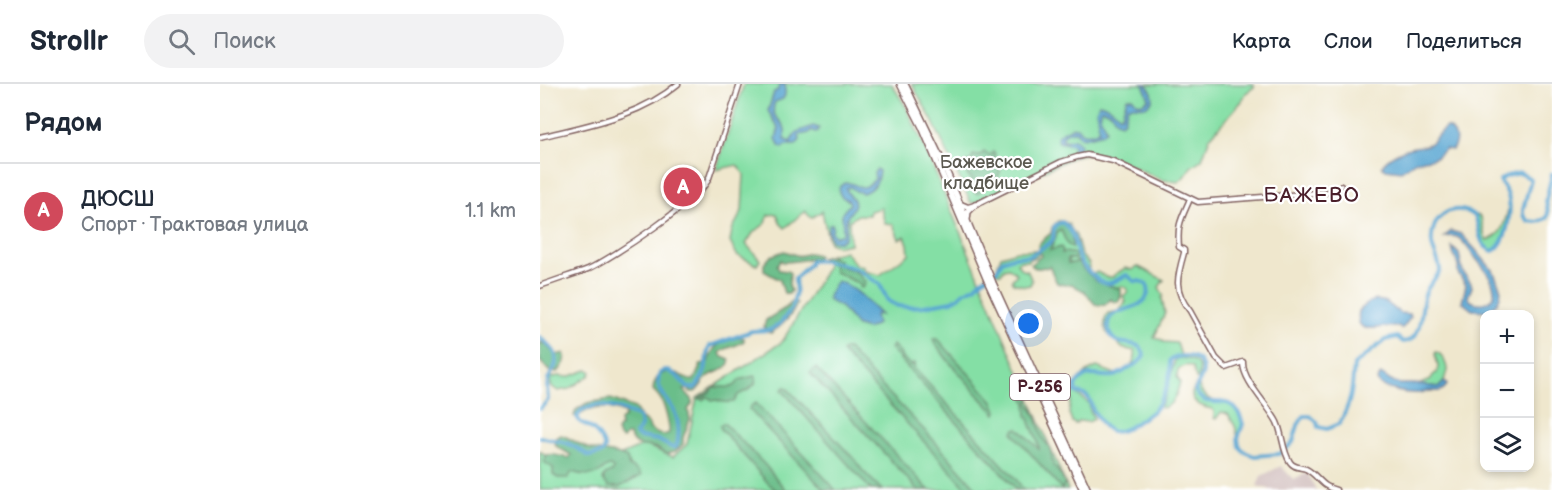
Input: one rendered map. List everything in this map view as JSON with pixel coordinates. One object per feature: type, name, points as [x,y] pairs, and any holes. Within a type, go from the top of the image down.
[{"type":"highway","name":"Р-256","points":[[900,84],[922,128],[1083,490]]},
{"type":"highway","name":"Р-256","points":[[904,84],[939,154],[983,266]]},
{"type":"highway","points":[[967,221],[968,212],[975,205]]},
{"type":"highway","name":"Р-256","points":[[991,284],[1088,490]]},
{"type":"street","points":[[540,137],[601,122],[630,112],[678,84]]},
{"type":"street","points":[[540,286],[589,268],[611,257],[659,224],[705,187],[710,178],[740,84]]},
{"type":"street","points":[[959,202],[966,207],[975,205],[1067,160],[1087,155],[1113,161],[1198,202],[1330,192],[1338,190],[1341,186]]},
{"type":"street","points":[[1190,199],[1179,223],[1179,247],[1184,250],[1184,253],[1178,284],[1186,306],[1221,364],[1226,368],[1243,363],[1245,374],[1276,421],[1283,447],[1293,465],[1306,469],[1326,486],[1336,490]]},
{"type":"shaded area","points":[[1281,466],[1293,479],[1308,473],[1316,490],[1270,490],[1257,486],[1261,476]]},
{"type":"green space","points":[[744,84],[892,84],[906,107],[925,148],[1068,490],[540,490],[540,451],[553,460],[600,464],[645,445],[673,457],[687,444],[697,398],[782,342],[825,271],[830,255],[845,251],[856,265],[864,267],[864,271],[880,275],[909,254],[905,236],[899,239],[893,224],[885,224],[881,208],[870,211],[869,215],[858,215],[849,221],[850,244],[837,246],[829,243],[822,211],[811,218],[805,211],[785,228],[777,214],[768,215],[766,223],[753,233],[746,244],[760,260],[757,265],[737,255],[730,242],[732,230],[742,211],[744,174],[737,165],[716,170]]},
{"type":"green space","name":"Бажевское кладбище","points":[[912,84],[1254,84],[1254,87],[1246,93],[1242,101],[1210,137],[1202,159],[1191,167],[1178,182],[1162,180],[1119,160],[1090,153],[1075,156],[979,202],[971,203],[932,120]]},
{"type":"green space","name":"Бажевское кладбище","points":[[984,152],[990,156],[993,152],[995,165],[1001,168],[996,180],[975,193],[969,183],[973,180],[967,175],[969,171],[964,167],[973,155],[979,156]]},
{"type":"green space","points":[[690,164],[703,185],[674,208],[663,189],[669,185],[663,174],[672,168],[677,174]]},
{"type":"green space","points":[[1509,207],[1508,225],[1504,237],[1493,251],[1488,249],[1482,241],[1475,216],[1481,217],[1485,238],[1492,239],[1504,223]]},
{"type":"green space","points":[[1058,221],[1069,224],[1072,248],[1067,244],[1061,230],[1057,233],[1050,250],[1061,247],[1062,253],[1076,254],[1075,259],[1068,259],[1068,263],[1077,261],[1098,282],[1121,289],[1118,302],[1111,299],[1105,305],[1097,305],[1085,292],[1072,284],[1057,283],[1049,266],[1035,268],[1032,266],[1031,264],[1041,256],[1039,243],[1051,233],[1052,227]]},
{"type":"green space","points":[[1070,227],[1076,236],[1081,255],[1089,264],[1088,274],[1078,261],[1068,263],[1068,259],[1074,259],[1071,253],[1050,251],[1058,231],[1061,230],[1067,244],[1072,237]]},
{"type":"green space","points":[[1039,249],[1040,252],[1036,257],[1017,263],[1020,268],[1027,270],[1032,281],[1030,285],[1013,283],[1012,280],[1017,274],[1009,268],[1004,269],[1001,274],[997,273],[1001,256],[1017,251]]},
{"type":"green space","points":[[784,251],[799,256],[810,253],[818,255],[817,258],[796,261],[783,262],[781,260],[777,265],[779,270],[790,273],[791,291],[789,294],[784,293],[780,280],[764,271],[764,264],[771,256]]},
{"type":"green space","points":[[827,256],[839,260],[841,266],[859,273],[865,281],[864,287],[861,288],[859,283],[834,272],[833,264],[821,258]]},
{"type":"green space","points":[[1137,266],[1164,280],[1159,287],[1163,295],[1165,313],[1154,338],[1163,340],[1163,342],[1177,343],[1181,356],[1170,360],[1170,371],[1163,396],[1155,409],[1131,427],[1114,432],[1104,425],[1093,411],[1089,398],[1076,392],[1076,387],[1082,377],[1097,367],[1118,375],[1135,360],[1135,351],[1122,348],[1108,334],[1105,324],[1108,313],[1122,311],[1121,308],[1126,302],[1123,296],[1128,290],[1123,286],[1117,288],[1098,282],[1090,275],[1097,272],[1106,277],[1113,277],[1125,268],[1133,270]]},
{"type":"green space","points":[[794,300],[797,304],[789,317],[771,333],[767,332],[764,326],[766,320]]},
{"type":"green space","points":[[737,338],[744,338],[744,341],[720,353],[722,357],[730,360],[724,369],[708,377],[695,392],[684,390],[692,399],[688,410],[690,419],[683,444],[675,452],[665,454],[656,448],[637,445],[630,435],[626,435],[623,439],[619,437],[617,431],[625,414],[619,411],[600,408],[582,413],[577,417],[574,416],[576,410],[587,403],[611,399],[635,408],[650,429],[655,432],[661,435],[669,433],[663,405],[653,390],[657,378],[663,373],[671,372],[694,380],[701,364],[708,362],[718,345]]},
{"type":"green space","points":[[937,338],[993,401],[996,414],[946,358],[933,339]]},
{"type":"green space","points":[[540,342],[556,355],[564,353],[565,361],[558,372],[549,371],[540,361]]},
{"type":"green space","points":[[893,345],[902,358],[911,365],[915,363],[914,368],[1024,490],[1017,490],[890,348]]},
{"type":"green space","points":[[848,349],[978,490],[968,490],[842,352]]},
{"type":"green space","points":[[1436,352],[1440,354],[1446,366],[1444,382],[1439,387],[1418,385],[1430,380],[1437,373]]},
{"type":"green space","points":[[1179,358],[1196,362],[1200,369],[1198,379],[1191,366],[1178,370],[1177,377],[1180,382],[1176,395],[1169,405],[1162,408],[1160,407],[1175,360]]},
{"type":"green space","points":[[816,368],[929,490],[918,490],[810,373]]},
{"type":"green space","points":[[587,370],[591,371],[590,375],[569,389],[558,391],[551,386],[550,378],[568,377]]},
{"type":"green space","points":[[756,377],[755,384],[738,395],[734,402],[712,401],[706,397],[703,400],[699,399],[710,392],[713,387],[731,387],[739,380]]},
{"type":"green space","points":[[1198,383],[1208,398],[1228,402],[1236,409],[1243,424],[1238,438],[1235,426],[1228,414],[1221,412],[1216,419],[1212,409],[1194,400],[1192,393]]},
{"type":"green space","points":[[785,387],[882,490],[871,490],[782,390]]},
{"type":"green space","points":[[1070,389],[1089,403],[1094,418],[1091,421],[1079,421],[1075,424],[1072,422],[1069,413],[1071,400],[1068,391]]},
{"type":"green space","points":[[1027,394],[1030,397],[1028,403],[1036,416],[1042,436],[1050,447],[1053,465],[1065,484],[1062,489],[1013,432],[1018,428],[1039,449],[1027,417],[1026,402],[1023,396]]},
{"type":"green space","points":[[756,403],[835,490],[824,490],[749,409]]},
{"type":"green space","points":[[724,423],[786,490],[776,490],[768,483],[721,429],[720,426]]},
{"type":"green space","points":[[561,435],[588,448],[627,458],[629,466],[638,471],[641,476],[620,487],[609,487],[603,480],[605,475],[613,471],[610,466],[592,475],[572,472],[568,478],[558,478],[553,475],[553,468],[544,462],[545,455],[569,458],[571,455],[556,446],[554,439]]},
{"type":"water","points":[[780,84],[785,84],[785,95],[783,99],[775,102],[773,111],[785,129],[785,140],[790,142],[797,132],[813,126],[819,128],[816,132],[811,130],[809,133],[799,135],[800,140],[796,145],[786,145],[783,148],[779,146],[776,138],[779,128],[768,111],[774,92],[778,90]]},
{"type":"water","points":[[1143,84],[1146,84],[1152,92],[1153,99],[1145,106],[1128,106],[1121,123],[1116,121],[1111,112],[1102,109],[1101,118],[1106,130],[1103,133],[1083,138],[1076,131],[1064,134],[1062,138],[1064,140],[1075,139],[1080,145],[1079,149],[1075,150],[1075,156],[1072,155],[1073,145],[1059,142],[1057,137],[1059,134],[1072,127],[1077,127],[1081,132],[1086,133],[1099,130],[1096,111],[1099,104],[1114,110],[1120,116],[1127,98],[1133,98],[1141,104],[1149,99]]},
{"type":"water","points":[[1446,127],[1455,137],[1452,150],[1445,149],[1436,157],[1416,161],[1401,171],[1386,169],[1382,166],[1387,159],[1401,151],[1429,144]]},
{"type":"water","points":[[877,169],[879,171],[877,180],[871,189],[863,193],[850,187],[846,188],[854,200],[854,208],[847,218],[844,239],[842,241],[831,240],[829,225],[832,224],[832,232],[835,236],[842,235],[842,213],[850,204],[841,196],[840,187],[846,183],[866,186],[875,179],[874,173]]},
{"type":"water","points":[[1451,231],[1461,234],[1494,272],[1501,290],[1500,297],[1497,303],[1487,310],[1472,310],[1462,302],[1466,285],[1458,273],[1452,247],[1459,254],[1463,272],[1471,283],[1472,287],[1468,297],[1471,301],[1486,302],[1494,296],[1492,283],[1486,272],[1463,241],[1455,236],[1444,237]]},
{"type":"water","points":[[837,281],[855,290],[881,315],[875,315],[877,324],[867,329],[857,326],[841,307],[828,300]]},
{"type":"water","points":[[1377,300],[1386,302],[1400,313],[1410,314],[1411,317],[1404,327],[1401,329],[1399,326],[1365,328],[1359,323],[1359,311],[1369,302]]},
{"type":"water","points":[[1381,374],[1400,384],[1439,387],[1444,382],[1447,385],[1440,391],[1404,392],[1380,385],[1377,381]]},
{"type":"waterway","points":[[540,437],[567,443],[589,456],[602,453],[605,448],[598,435],[580,422],[577,417],[582,410],[598,405],[617,408],[639,417],[641,426],[636,434],[639,437],[658,440],[671,447],[676,447],[677,421],[675,413],[660,389],[658,379],[660,373],[665,370],[669,371],[688,388],[695,388],[704,374],[710,346],[752,331],[770,330],[780,324],[792,308],[796,292],[795,278],[811,261],[835,263],[858,270],[879,283],[888,301],[898,306],[924,306],[952,301],[997,270],[1002,261],[1013,257],[1030,256],[1051,242],[1054,227],[1062,222],[1072,233],[1081,263],[1099,281],[1110,283],[1127,275],[1134,281],[1144,282],[1148,287],[1145,300],[1113,315],[1109,319],[1108,326],[1114,340],[1137,345],[1144,355],[1142,359],[1118,375],[1088,375],[1079,380],[1075,386],[1076,392],[1089,398],[1093,411],[1105,427],[1114,432],[1121,431],[1152,412],[1166,388],[1170,373],[1170,360],[1190,356],[1202,365],[1203,373],[1195,390],[1200,397],[1206,401],[1226,403],[1238,412],[1243,424],[1238,438],[1239,446],[1254,456],[1279,454],[1293,442],[1298,425],[1304,416],[1310,416],[1317,422],[1318,427],[1327,429],[1339,424],[1349,402],[1354,365],[1385,340],[1397,337],[1403,342],[1415,336],[1426,292],[1440,271],[1432,244],[1432,234],[1438,219],[1444,214],[1459,210],[1475,216],[1484,245],[1493,251],[1506,233],[1509,215],[1509,199],[1500,180],[1520,173],[1531,179],[1523,215],[1528,221],[1537,222],[1547,218],[1546,200],[1552,174]]},
{"type":"waterway","points":[[540,337],[553,350],[556,357],[555,366],[547,383],[548,400],[540,409]]},
{"type":"place","name":"ДЮСШ","points":[[683,187]]},
{"type":"district","name":"БАЖЕВО","points":[[1312,195]]}]
